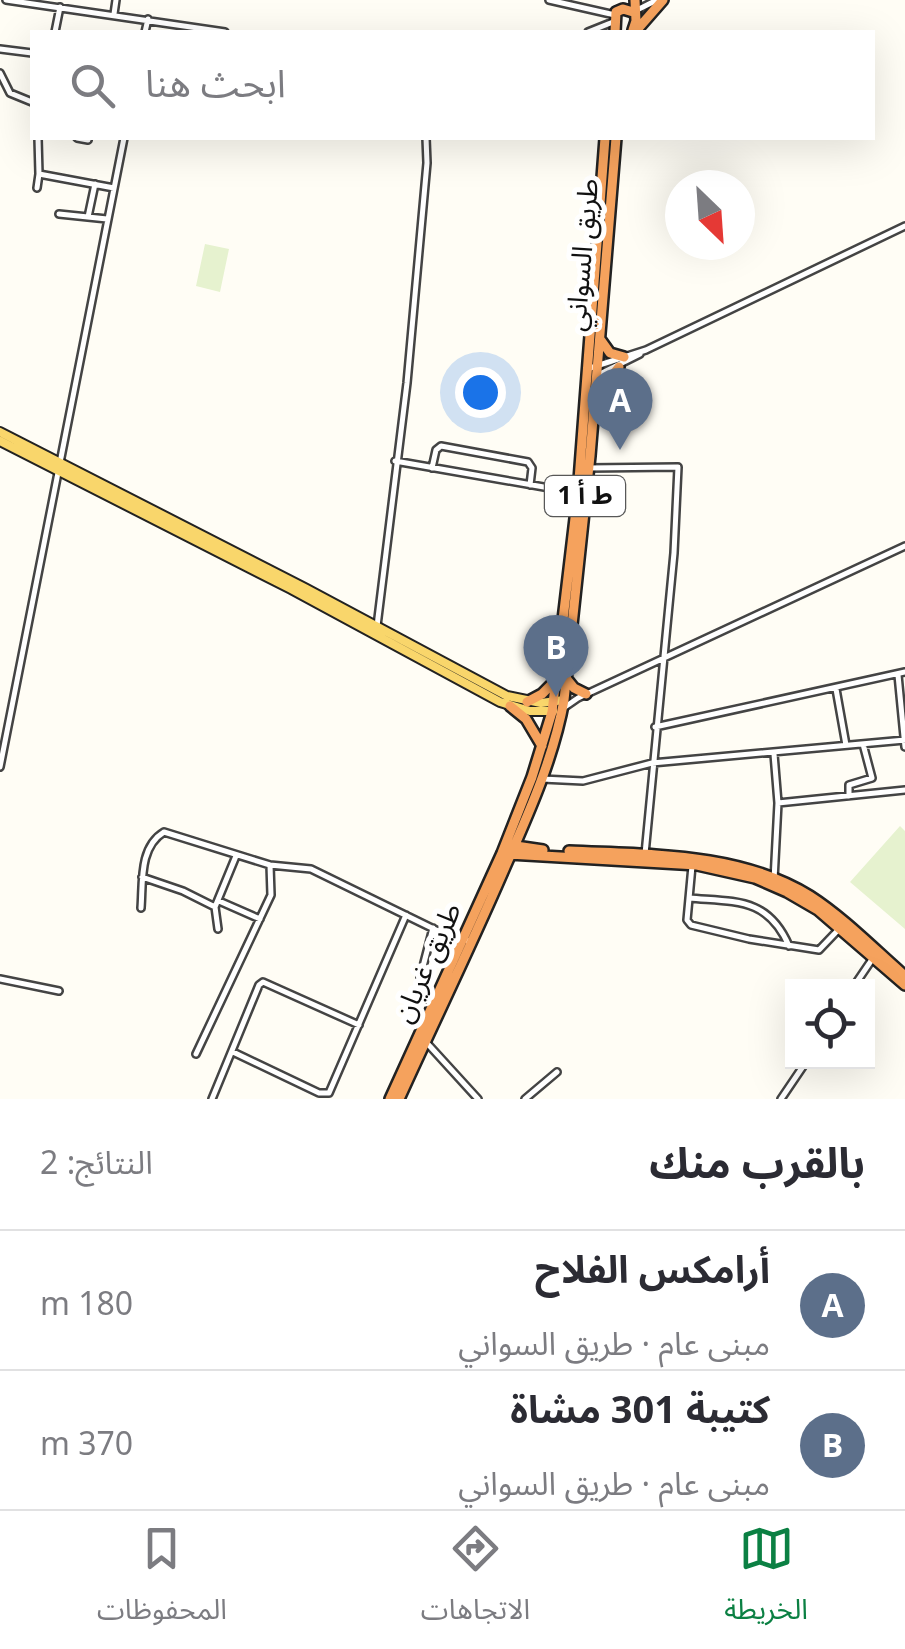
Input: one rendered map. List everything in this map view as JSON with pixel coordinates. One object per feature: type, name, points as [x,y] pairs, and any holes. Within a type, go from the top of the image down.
[{"type":"highway","points":[[615,22],[618,0]]},
{"type":"highway","points":[[634,0],[634,30]]},
{"type":"highway","points":[[635,30],[660,0]]},
{"type":"highway","points":[[615,22],[626,9],[634,13]]},
{"type":"highway","name":"طريق السواني","points":[[508,849],[538,778],[558,706],[594,402],[592,373],[605,140]]},
{"type":"highway","name":"طريق السواني","points":[[562,676],[616,140]]},
{"type":"highway","points":[[594,402],[622,362],[598,336]]},
{"type":"highway","points":[[527,702],[562,676],[582,696]]},
{"type":"highway","points":[[510,706],[533,728],[542,746]]},
{"type":"highway","name":"طريق السواني","points":[[538,778],[542,746],[558,706]]},
{"type":"highway","points":[[508,849],[712,861],[774,882],[828,909],[905,985]]},
{"type":"highway","name":"طريق غريان","points":[[398,1099],[508,849]]},
{"type":"highway","points":[[645,858],[726,870],[774,882],[905,976]]},
{"type":"highway","name":"طريق غريان","points":[[390,1099],[467,941]]},
{"type":"main road","points":[[0,432],[59,467]]},
{"type":"main road","points":[[0,441],[59,467],[507,696],[558,706]]},
{"type":"main road","points":[[376,630],[510,706],[558,706]]},
{"type":"street","points":[[6,0],[214,30]]},
{"type":"street","points":[[114,14],[116,0]]},
{"type":"street","points":[[549,0],[615,22]]},
{"type":"street","points":[[634,13],[644,4],[660,0]]},
{"type":"street","points":[[55,30],[60,6]]},
{"type":"street","points":[[145,30],[148,18]]},
{"type":"street","points":[[0,48],[30,53]]},
{"type":"street","points":[[0,72],[10,93],[30,101]]},
{"type":"street","points":[[36,188],[38,140]]},
{"type":"street","points":[[0,767],[124,140]]},
{"type":"street","points":[[376,630],[407,383],[428,162],[426,140]]},
{"type":"street","points":[[38,174],[114,188]]},
{"type":"street","points":[[88,217],[95,184]]},
{"type":"street","points":[[59,214],[108,219]]},
{"type":"street","points":[[592,373],[905,226]]},
{"type":"street","points":[[432,468],[440,446],[528,462],[532,468],[530,486]]},
{"type":"street","points":[[395,461],[578,493]]},
{"type":"street","points":[[588,468],[678,467],[645,858]]},
{"type":"street","points":[[558,706],[905,546]]},
{"type":"street","points":[[538,778],[584,781],[652,764],[905,742],[901,673],[655,727]]},
{"type":"street","points":[[836,689],[846,746]]},
{"type":"street","points":[[849,796],[851,783],[872,778],[863,744]]},
{"type":"street","points":[[774,754],[778,803],[774,882]]},
{"type":"street","points":[[778,803],[905,790]]},
{"type":"street","points":[[141,908],[142,866],[161,832],[270,865],[311,869],[467,941]]},
{"type":"street","points":[[218,929],[216,904],[236,856]]},
{"type":"street","points":[[196,1054],[271,895],[270,865]]},
{"type":"street","points":[[692,865],[687,920],[692,925],[822,950],[840,928]]},
{"type":"street","points":[[142,877],[260,919]]},
{"type":"street","points":[[689,898],[756,906],[777,922],[789,946]]},
{"type":"street","points":[[233,1052],[324,1094],[333,1089],[406,915]]},
{"type":"street","points":[[420,978],[432,928]]},
{"type":"street","points":[[859,979],[875,954]]},
{"type":"street","points":[[0,980],[59,991]]},
{"type":"street","points":[[212,1099],[263,982],[359,1026]]},
{"type":"street","points":[[426,1042],[478,1099]]},
{"type":"street","points":[[781,1099],[801,1069]]},
{"type":"street","points":[[525,1099],[558,1072]]},
{"type":"street","points":[[536,1090],[543,1099]]},
{"type":"green space","points":[[205,244],[229,249],[220,292],[196,286]]},
{"type":"green space","points":[[900,826],[905,831],[905,929],[850,882]]},
{"type":"place","name":"أرامكس الفلاح","points":[[620,450]]},
{"type":"place","name":"كتيبة 301 مشاة","points":[[556,697]]}]
